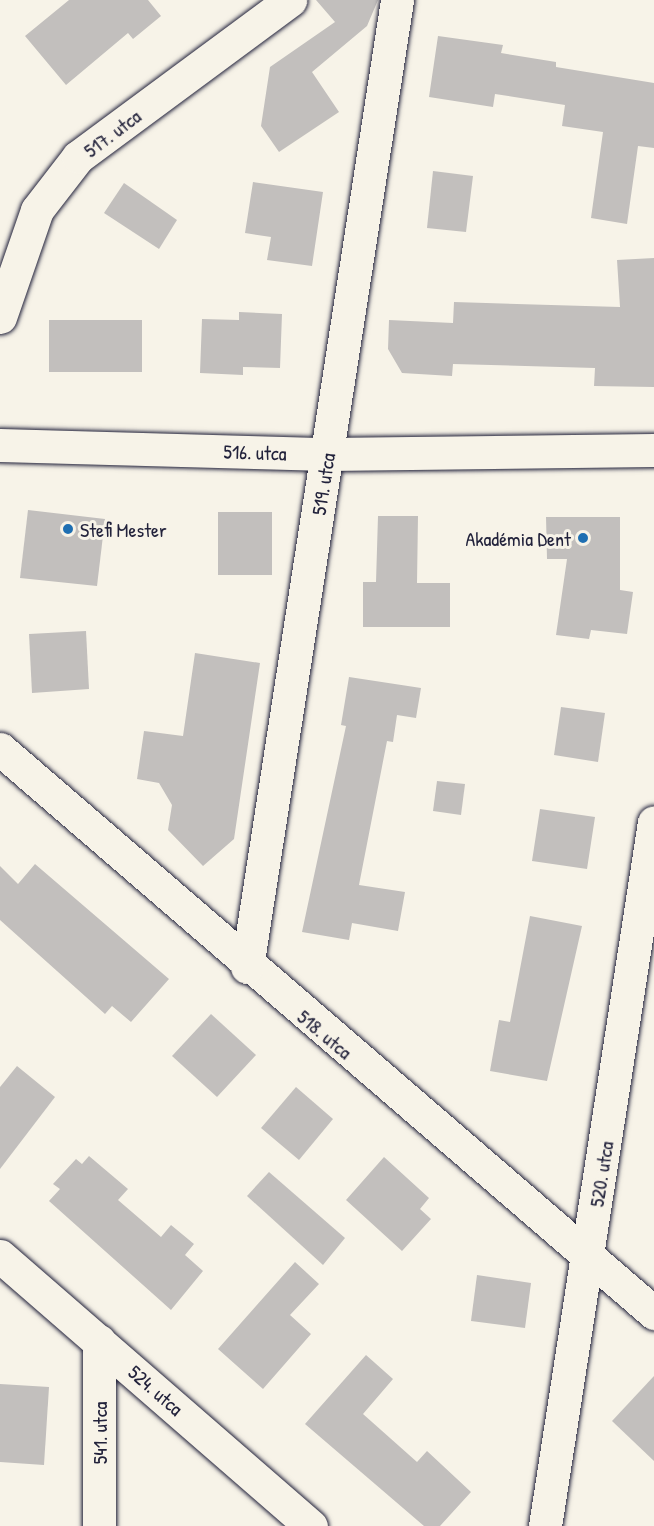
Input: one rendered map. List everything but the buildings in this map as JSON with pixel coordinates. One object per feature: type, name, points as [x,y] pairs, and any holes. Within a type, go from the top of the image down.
[{"type":"street","name":"517. utca","points":[[0,317],[32,220],[78,157],[290,0]]},
{"type":"street","name":"519. utca","points":[[247,967],[397,0]]},
{"type":"street","name":"516. utca","points":[[0,445],[327,454],[654,450]]},
{"type":"street","name":"518. utca","points":[[0,749],[247,967],[654,1313]]},
{"type":"street","name":"520. utca","points":[[545,1526],[654,822]]},
{"type":"street","name":"524. utca","points":[[0,1256],[311,1526]]},
{"type":"street","name":"541. utca","points":[[99,1341],[99,1526]]},
{"type":"place","name":"Stefi Mester","points":[[68,529]]},
{"type":"place","name":"Akadémia Dent","points":[[583,538]]}]
